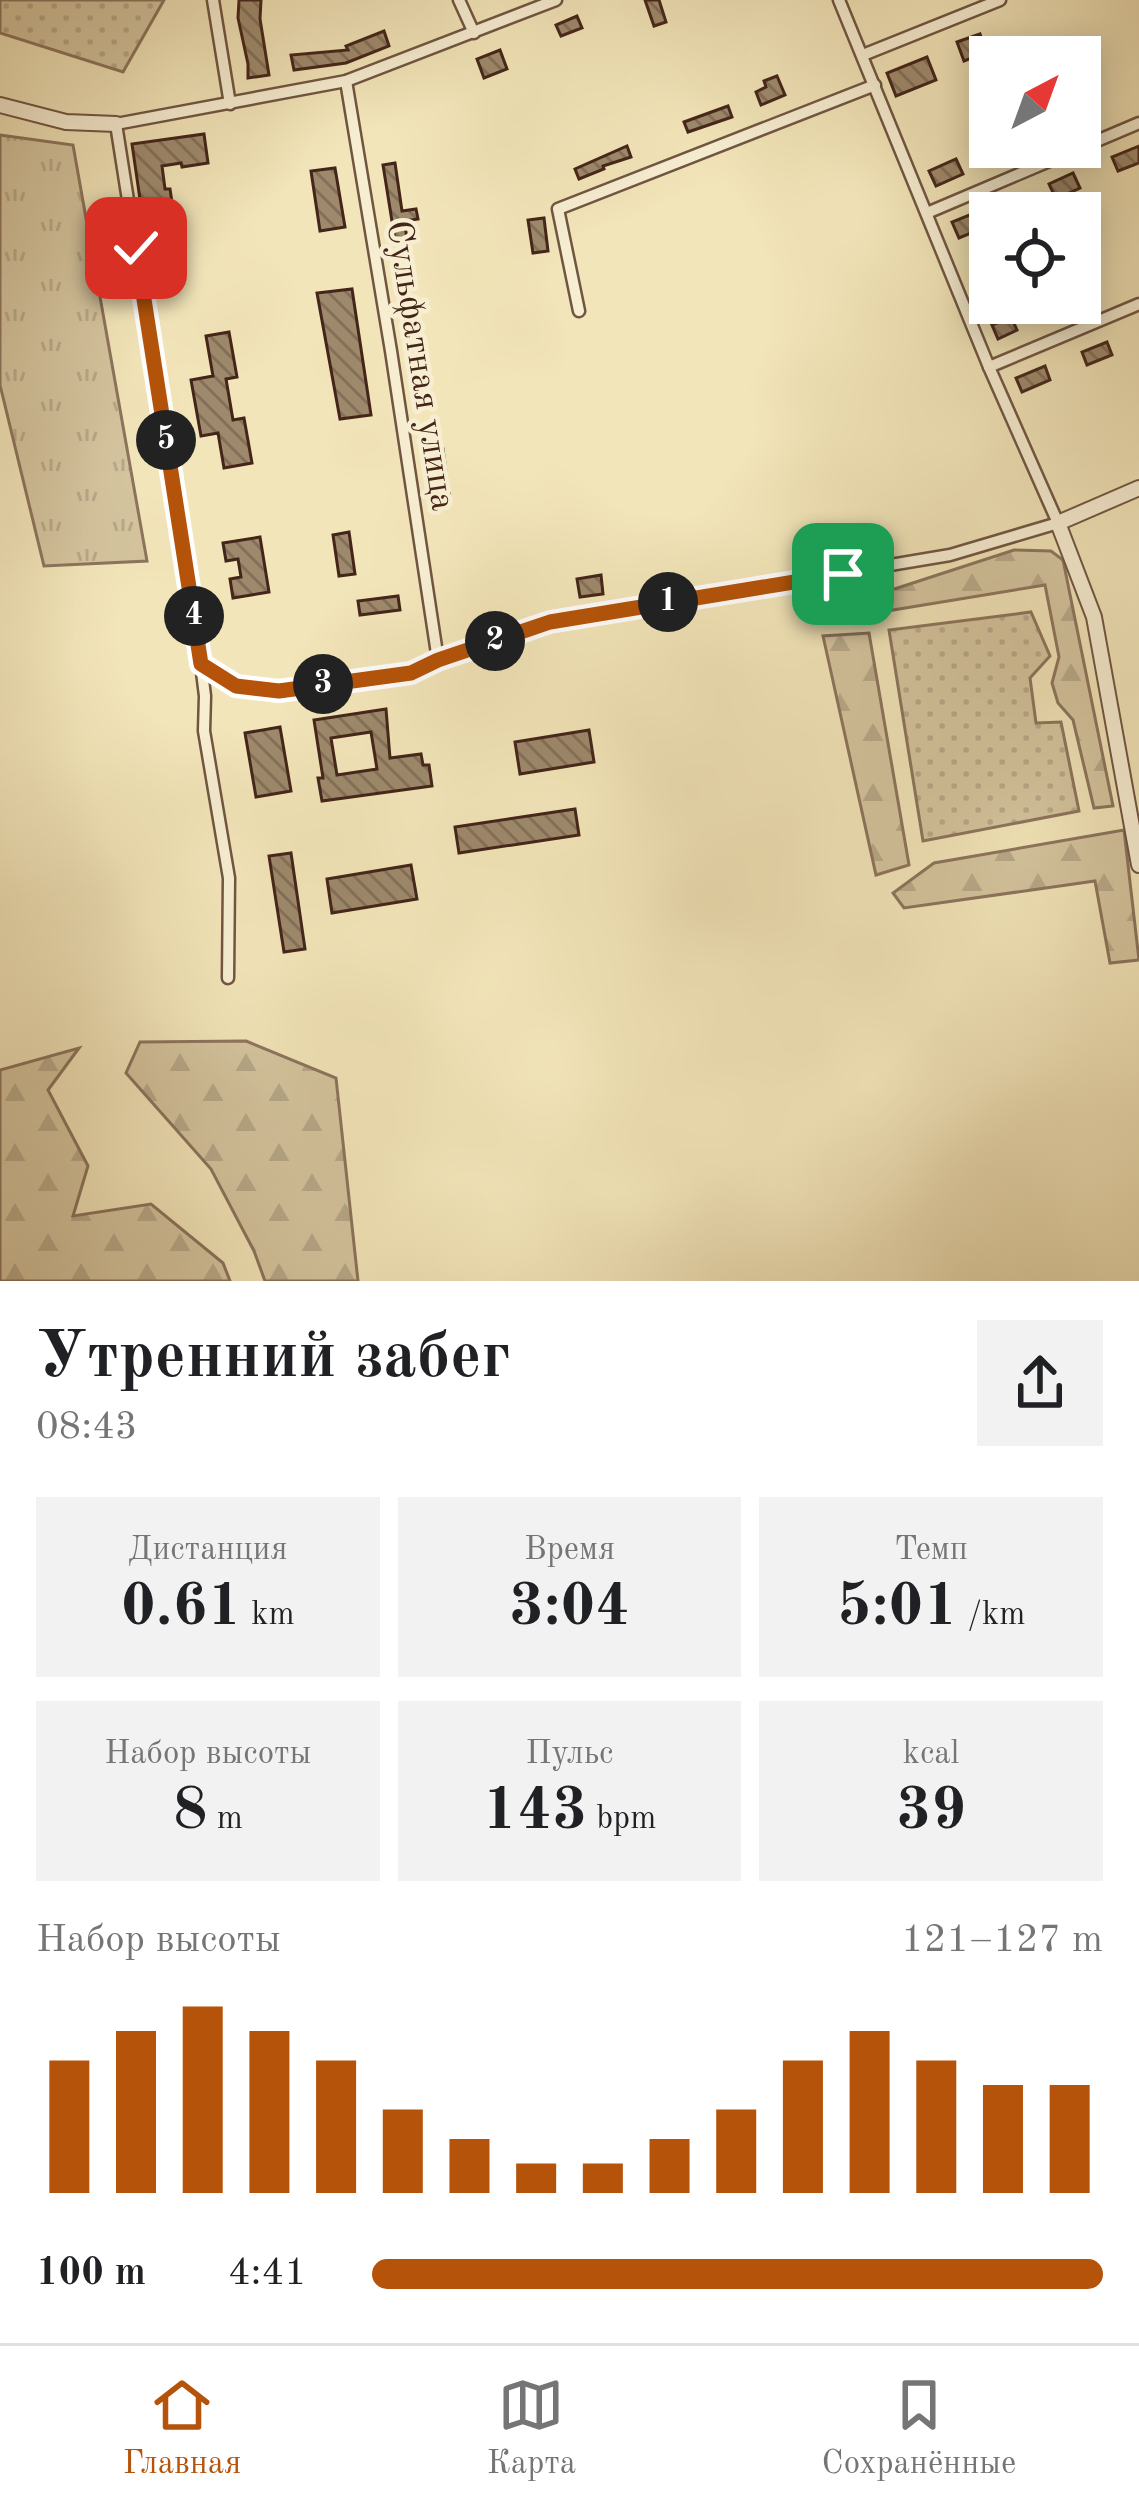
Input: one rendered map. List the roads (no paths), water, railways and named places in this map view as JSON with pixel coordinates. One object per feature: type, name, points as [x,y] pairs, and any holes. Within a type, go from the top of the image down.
[{"type":"street","points":[[214,0],[230,104]]},
{"type":"street","points":[[459,0],[474,33]]},
{"type":"street","points":[[0,105],[67,122],[116,124],[230,104],[346,81],[556,0]]},
{"type":"street","points":[[839,0],[1094,617],[1139,865]]},
{"type":"street","points":[[863,55],[1000,0]]},
{"type":"street","name":"Сульфатная улица","points":[[346,81],[438,660]]},
{"type":"street","points":[[579,311],[558,209],[875,85]]},
{"type":"street","points":[[116,124],[201,664],[204,731],[229,878],[228,979]]},
{"type":"street","points":[[927,213],[1139,124]]},
{"type":"street","points":[[989,367],[1139,304]]},
{"type":"street","points":[[201,664],[236,686],[279,691],[411,673],[550,622],[950,554],[1058,523],[1139,488]]}]
